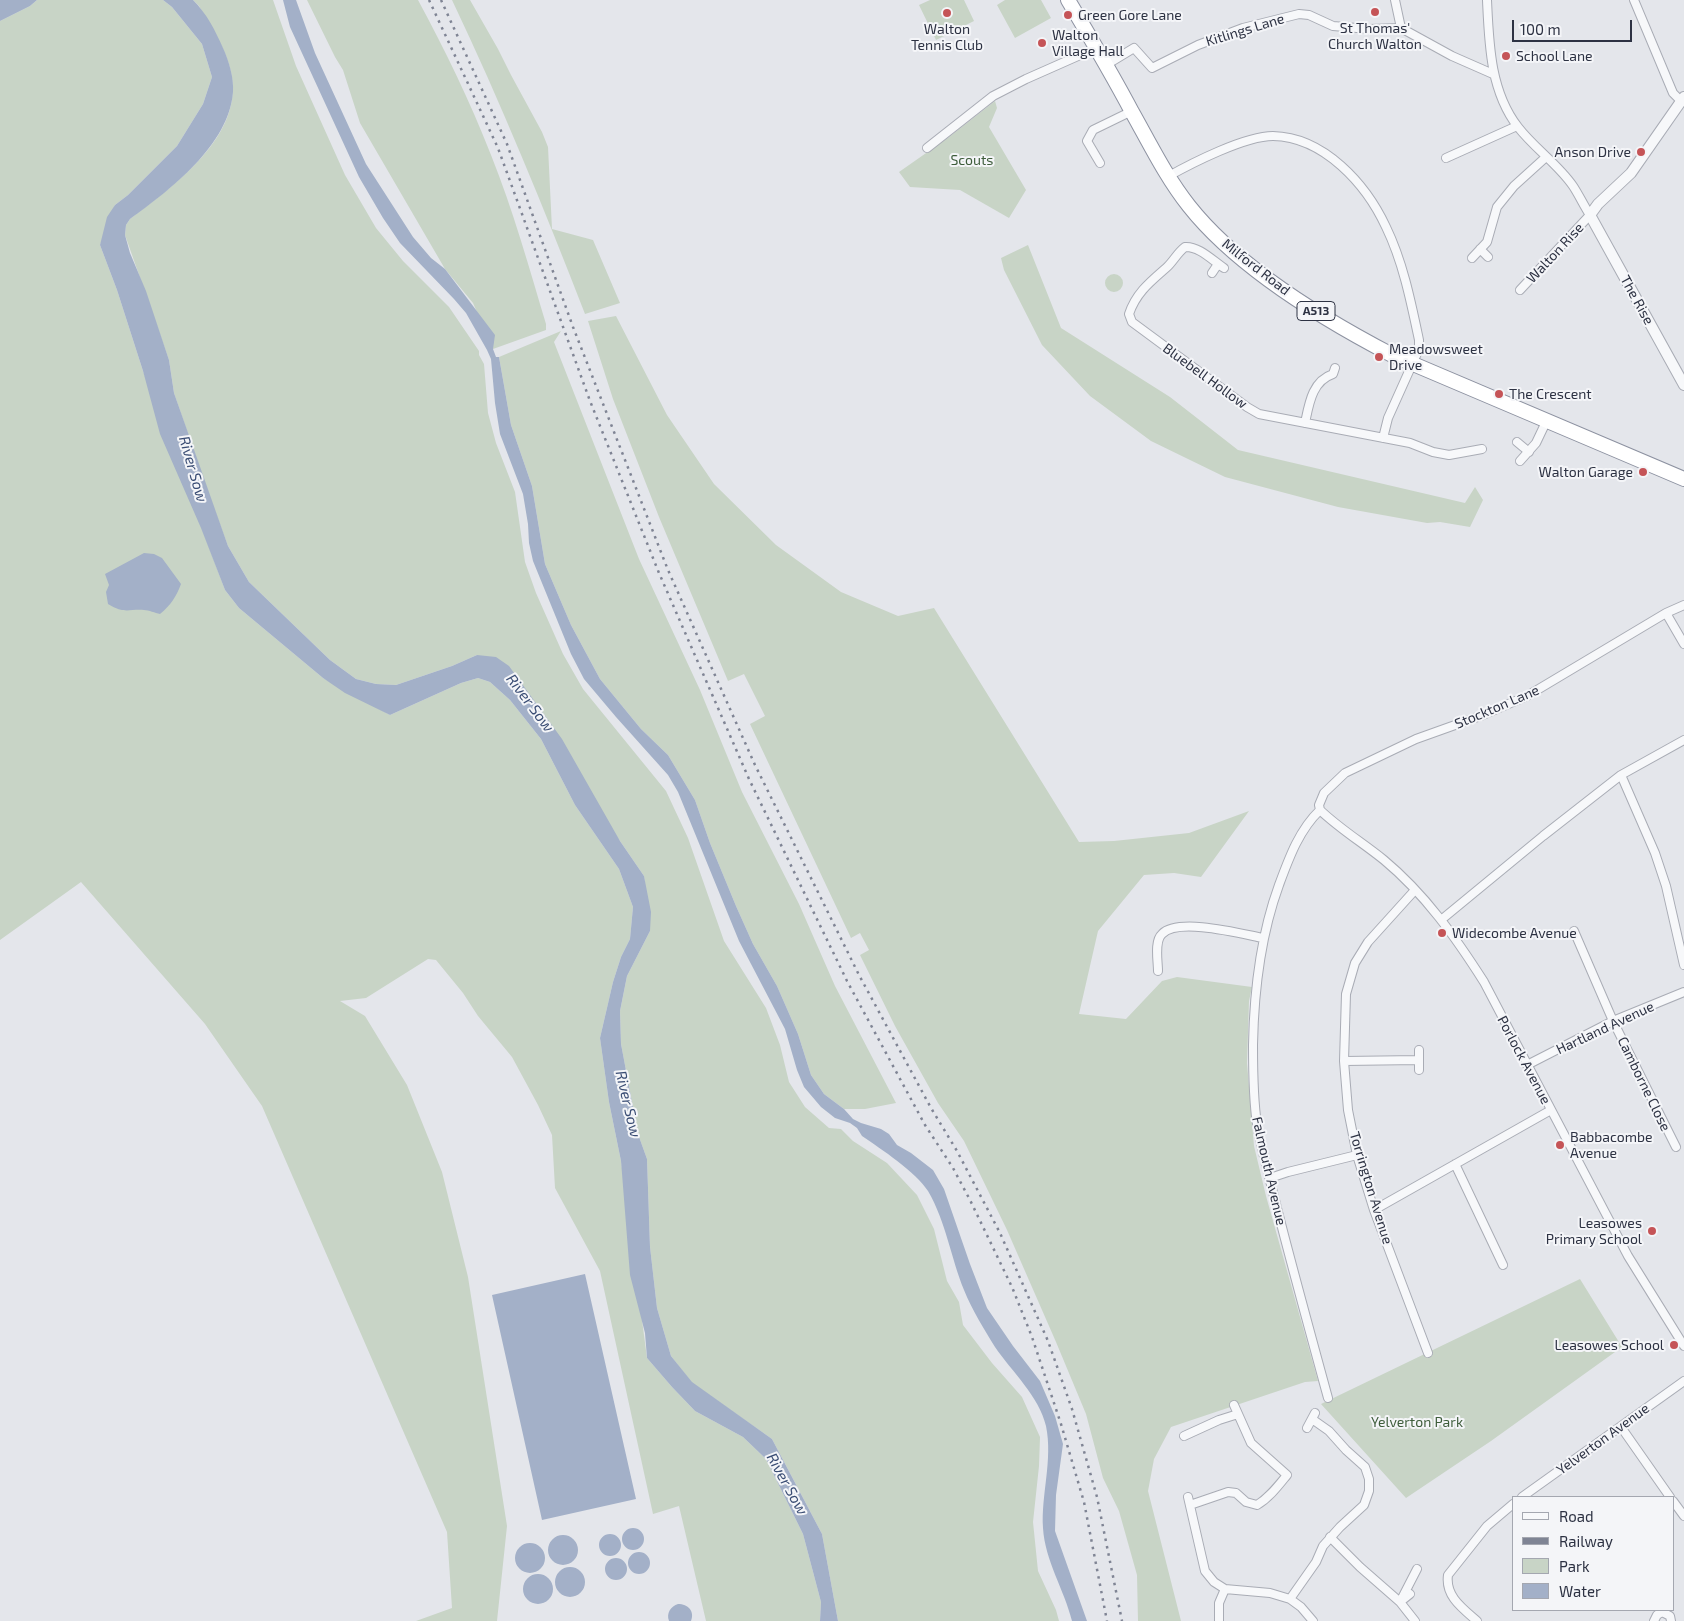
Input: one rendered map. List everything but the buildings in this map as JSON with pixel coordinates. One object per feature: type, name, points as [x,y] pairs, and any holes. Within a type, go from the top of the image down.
[{"type":"highway","name":"Milford Road","points":[[1068,0],[1168,177],[1189,207],[1240,258],[1291,295],[1350,333],[1413,364],[1684,479]]},
{"type":"street","points":[[1395,0],[1400,28],[1452,56],[1494,74]]},
{"type":"street","points":[[1486,0],[1494,74],[1503,99],[1517,126],[1572,185],[1590,215],[1598,204],[1620,185],[1638,164],[1682,99],[1673,92],[1634,0]]},
{"type":"street","name":"Kitlings Lane","points":[[1106,65],[1134,48],[1152,68],[1198,45],[1243,28],[1299,14],[1309,15],[1333,26],[1369,30],[1400,28]]},
{"type":"street","points":[[927,148],[993,96],[1096,48]]},
{"type":"street","points":[[1100,163],[1087,141],[1093,130],[1132,111]]},
{"type":"street","points":[[1446,158],[1517,126]]},
{"type":"street","points":[[1168,177],[1186,166],[1248,140],[1272,136],[1293,138],[1317,148],[1354,179],[1386,226],[1396,251],[1420,340],[1419,349],[1413,364],[1388,418],[1383,438]]},
{"type":"street","points":[[1472,258],[1487,242],[1498,208],[1514,186],[1546,157]]},
{"type":"street","name":"Walton Rise","points":[[1520,290],[1590,215]]},
{"type":"street","name":"The Rise","points":[[1590,215],[1684,385]]},
{"type":"street","name":"Bluebell Hollow","points":[[1212,273],[1221,266],[1199,251],[1190,247],[1185,248],[1167,267],[1154,276],[1131,306],[1129,314],[1132,322],[1259,414],[1410,443],[1433,452],[1449,455],[1474,454],[1482,449]]},
{"type":"street","points":[[1480,249],[1488,257]]},
{"type":"street","points":[[1305,422],[1311,396],[1326,376],[1335,374]]},
{"type":"street","points":[[1520,461],[1541,435],[1546,422]]},
{"type":"street","points":[[1517,442],[1529,452]]},
{"type":"street","name":"Stockton Lane","points":[[1320,810],[1320,799],[1324,793],[1345,773],[1416,739],[1483,715],[1527,696],[1666,613],[1684,606]]},
{"type":"street","points":[[1666,613],[1684,644]]},
{"type":"street","points":[[1441,920],[1621,775],[1684,740]]},
{"type":"street","points":[[1621,775],[1655,853],[1666,886],[1684,965]]},
{"type":"street","name":"Porlock Avenue","points":[[1320,810],[1385,861],[1415,890],[1441,920],[1484,982],[1628,1256],[1684,1346]]},
{"type":"street","name":"Falmouth Avenue","points":[[1320,810],[1312,817],[1299,837],[1270,908],[1263,938],[1254,1009],[1252,1077],[1257,1123],[1270,1178],[1296,1284],[1328,1398]]},
{"type":"street","name":"Torrington Avenue","points":[[1415,890],[1368,942],[1355,964],[1346,994],[1344,1061],[1348,1110],[1357,1155],[1374,1210],[1428,1353]]},
{"type":"street","points":[[1158,971],[1158,942],[1161,934],[1180,926],[1219,928],[1263,938]]},
{"type":"street","name":"Camborne Close","points":[[1574,931],[1613,1021],[1676,1147]]},
{"type":"street","name":"Hartland Avenue","points":[[1526,1065],[1613,1021],[1684,992]]},
{"type":"street","points":[[1419,1050],[1419,1070]]},
{"type":"street","points":[[1344,1061],[1419,1060]]},
{"type":"street","points":[[1374,1210],[1550,1110]]},
{"type":"street","points":[[1270,1178],[1357,1155]]},
{"type":"street","points":[[1455,1164],[1503,1265]]},
{"type":"street","name":"Yelverton Avenue","points":[[1523,1496],[1684,1381]]},
{"type":"street","points":[[1190,1505],[1228,1492],[1236,1494],[1246,1502],[1257,1505],[1275,1490],[1287,1475],[1251,1442],[1234,1405]]},
{"type":"street","points":[[1184,1436],[1238,1414]]},
{"type":"street","points":[[1290,1599],[1316,1562],[1323,1546],[1364,1505],[1369,1491],[1369,1479],[1364,1467],[1314,1416],[1307,1428]]},
{"type":"street","points":[[1620,1427],[1669,1496]]},
{"type":"street","points":[[1188,1496],[1205,1571],[1214,1582],[1225,1589],[1270,1593],[1290,1599],[1301,1607],[1313,1621]]},
{"type":"street","points":[[1674,1504],[1684,1516]]},
{"type":"street","points":[[1477,1621],[1454,1600],[1447,1584],[1448,1574],[1487,1526],[1512,1505]]},
{"type":"street","points":[[1330,1538],[1400,1602],[1415,1621]]},
{"type":"street","points":[[1400,1602],[1416,1569]]},
{"type":"street","points":[[1219,1621],[1220,1603],[1225,1589]]},
{"type":"street","points":[[1400,1602],[1410,1594]]},
{"type":"street","points":[[1654,1621],[1656,1615],[1662,1612],[1670,1616],[1671,1621]]},
{"type":"green space","points":[[37,0],[163,0],[172,7],[202,44],[212,77],[203,104],[177,146],[128,195],[115,205],[100,245],[117,290],[143,371],[225,590],[239,608],[323,678],[390,715],[461,683],[478,678],[490,682],[510,700],[541,739],[575,805],[619,869],[633,907],[630,939],[621,957],[613,982],[600,1038],[609,1102],[621,1161],[647,1358],[695,1411],[743,1437],[766,1459],[803,1534],[821,1602],[820,1621],[706,1621],[679,1506],[653,1514],[600,1271],[555,1188],[552,1135],[512,1057],[436,960],[428,959],[366,998],[340,1001],[365,1016],[407,1085],[442,1172],[468,1277],[507,1526],[497,1621],[416,1621],[452,1608],[447,1532],[262,1106],[205,1024],[81,882],[0,940],[0,21],[30,6]]},
{"type":"green space","points":[[193,0],[273,0],[296,66],[345,175],[376,228],[403,261],[449,307],[479,351],[484,364],[488,413],[496,443],[515,492],[525,562],[536,593],[563,654],[583,689],[666,791],[688,838],[724,941],[766,1008],[780,1045],[789,1082],[805,1107],[829,1128],[841,1129],[853,1141],[887,1163],[917,1195],[934,1229],[947,1281],[959,1302],[963,1325],[992,1363],[1022,1397],[1040,1437],[1033,1522],[1038,1571],[1059,1621],[838,1621],[822,1534],[772,1439],[692,1383],[671,1356],[657,1308],[650,1247],[647,1159],[638,1134],[621,1044],[620,1011],[627,976],[650,931],[644,876],[620,841],[477,655],[452,666],[396,685],[376,684],[356,679],[330,660],[249,582],[228,546],[174,393],[169,360],[125,235],[126,225],[130,219],[166,191],[202,157],[217,138],[227,117],[232,95],[229,63],[199,6]]},
{"type":"green space","points":[[307,0],[418,0],[457,76],[491,155],[520,239],[546,324],[546,330],[493,349],[473,303],[445,269],[360,123],[343,70]]},
{"type":"green space","points":[[452,0],[470,0],[542,132],[548,147],[552,229],[593,240],[620,303],[585,314],[522,156]]},
{"type":"green space","name":"Walton Tennis Club","points":[[930,0],[964,0],[974,21],[936,40],[919,5]]},
{"type":"green space","name":"Walton Tennis Club","points":[[1005,0],[1041,0],[1051,18],[1015,38],[997,5]]},
{"type":"green space","name":"Scouts","points":[[995,101],[997,108],[989,127],[1026,190],[1009,218],[960,190],[910,187],[899,172],[949,137]]},
{"type":"green space","points":[[1028,245],[1061,328],[1170,397],[1238,450],[1465,503],[1475,487],[1483,500],[1470,527],[1440,522],[1427,523],[1338,507],[1225,477],[1151,441],[1090,396],[1042,345],[1004,270],[1001,258]]},
{"type":"green space","points":[[1114,274],[1120,277],[1123,283],[1120,289],[1114,292],[1108,289],[1105,283],[1108,277]]},
{"type":"green space","points":[[616,316],[667,415],[714,484],[776,545],[841,592],[898,616],[934,608],[1079,842],[1114,841],[1189,833],[1249,811],[1201,877],[1174,873],[1144,875],[1098,931],[1079,1014],[1126,1019],[1162,981],[1177,977],[1252,987],[1249,1001],[1247,1063],[1254,1146],[1266,1196],[1318,1381],[1305,1382],[1171,1427],[1154,1459],[1148,1491],[1181,1621],[1138,1621],[1137,1575],[1119,1511],[1103,1478],[1086,1414],[1056,1342],[1007,1230],[964,1141],[938,1103],[895,1026],[860,955],[869,950],[860,933],[851,938],[750,724],[765,716],[744,674],[728,681],[659,517],[613,399],[588,321]]},
{"type":"green space","points":[[561,331],[554,342],[639,559],[700,690],[742,792],[799,904],[835,986],[896,1103],[865,1109],[844,1109],[824,1094],[811,1075],[798,1034],[777,986],[753,944],[736,906],[710,843],[695,800],[668,755],[641,729],[600,679],[571,625],[545,564],[532,486],[511,425],[499,357]]},
{"type":"green space","name":"Yelverton Park","points":[[1580,1279],[1622,1347],[1491,1441],[1406,1498],[1321,1404]]},
{"type":"water","points":[[0,0],[37,0],[30,6],[0,21]]},
{"type":"water","name":"River Sow","points":[[163,0],[193,0],[207,17],[227,58],[232,75],[233,92],[229,111],[221,130],[209,148],[179,180],[130,219],[126,225],[125,235],[169,360],[174,393],[228,546],[249,582],[330,660],[356,679],[376,684],[396,685],[452,666],[477,655],[496,657],[509,666],[562,739],[620,841],[644,876],[651,912],[650,931],[627,976],[620,1011],[621,1044],[638,1134],[647,1159],[650,1247],[657,1308],[671,1356],[692,1382],[772,1439],[822,1534],[838,1621],[820,1621],[821,1602],[803,1534],[766,1459],[743,1437],[695,1411],[647,1358],[645,1333],[630,1275],[621,1161],[609,1102],[600,1038],[613,982],[621,957],[630,939],[633,907],[619,869],[575,805],[541,739],[510,700],[490,682],[478,678],[461,683],[390,715],[345,693],[323,678],[239,608],[225,590],[201,528],[160,434],[143,371],[117,290],[100,245],[107,217],[115,205],[128,195],[177,146],[203,104],[212,77],[202,44],[172,7]]},
{"type":"water","points":[[283,0],[296,0],[315,53],[366,164],[413,237],[431,258],[445,269],[495,335],[493,349],[496,357],[499,357],[511,425],[532,486],[545,564],[571,625],[600,679],[641,729],[668,755],[695,800],[710,843],[736,906],[753,944],[777,986],[798,1034],[811,1075],[824,1094],[844,1109],[853,1119],[881,1129],[889,1134],[897,1145],[933,1170],[944,1189],[987,1308],[1040,1381],[1055,1416],[1063,1444],[1056,1495],[1055,1531],[1087,1621],[1072,1621],[1044,1540],[1043,1515],[1048,1464],[1048,1439],[1042,1415],[1031,1394],[995,1347],[978,1319],[959,1278],[944,1228],[928,1191],[907,1169],[862,1136],[857,1128],[850,1123],[835,1118],[821,1107],[804,1087],[785,1029],[739,941],[678,792],[668,775],[584,679],[571,654],[533,561],[523,494],[500,434],[491,359],[466,313],[400,243],[359,177],[290,27]]},
{"type":"water","points":[[144,553],[154,554],[162,558],[181,584],[173,600],[160,614],[146,610],[122,610],[108,604],[106,592],[109,585],[105,574]]},
{"type":"water","points":[[585,1274],[636,1499],[542,1520],[492,1295]]},
{"type":"water","points":[[633,1528],[641,1531],[644,1539],[641,1547],[633,1550],[625,1547],[622,1539],[625,1531]]},
{"type":"water","points":[[610,1534],[618,1537],[621,1545],[618,1553],[610,1556],[602,1553],[599,1545],[602,1537]]},
{"type":"water","points":[[563,1535],[573,1540],[578,1550],[573,1560],[563,1565],[553,1560],[548,1550],[553,1540]]},
{"type":"water","points":[[530,1543],[540,1548],[545,1558],[540,1568],[530,1573],[520,1568],[515,1558],[520,1548]]},
{"type":"water","points":[[639,1552],[647,1555],[650,1563],[647,1571],[639,1574],[631,1571],[628,1563],[631,1555]]},
{"type":"water","points":[[616,1558],[624,1561],[627,1569],[624,1577],[616,1580],[608,1577],[605,1569],[608,1561]]},
{"type":"water","points":[[570,1567],[580,1572],[585,1582],[580,1592],[570,1597],[560,1592],[555,1582],[560,1572]]},
{"type":"water","points":[[538,1574],[548,1579],[553,1589],[548,1599],[538,1604],[528,1599],[523,1589],[528,1579]]},
{"type":"water","points":[[678,1604],[685,1605],[690,1609],[692,1614],[691,1621],[669,1621],[668,1615],[670,1610]]},
{"type":"railway","points":[[429,0],[498,148],[590,401],[659,573],[749,779],[847,981],[925,1125],[953,1168],[1012,1287],[1032,1337],[1061,1424],[1084,1502],[1107,1621]]},
{"type":"railway","points":[[441,0],[507,144],[573,327],[668,570],[755,765],[859,975],[931,1108],[957,1151],[1000,1233],[1048,1341],[1072,1409],[1097,1497],[1122,1621]]},
{"type":"place","name":"St Thomas' Church Walton","points":[[1375,12]]},
{"type":"place","name":"Walton Tennis Club","points":[[947,13]]},
{"type":"place","name":"Green Gore Lane","points":[[1068,15]]},
{"type":"place","name":"Walton Village Hall","points":[[1042,43]]},
{"type":"place","name":"School Lane","points":[[1506,56]]},
{"type":"place","name":"Anson Drive","points":[[1641,152]]},
{"type":"place","name":"Meadowsweet Drive","points":[[1379,357]]},
{"type":"place","name":"The Crescent","points":[[1499,394]]},
{"type":"place","name":"Walton Garage","points":[[1643,472]]},
{"type":"place","name":"Widecombe Avenue","points":[[1442,933]]},
{"type":"place","name":"Babbacombe Avenue","points":[[1560,1145]]},
{"type":"place","name":"Leasowes Primary School","points":[[1652,1231]]},
{"type":"place","name":"Leasowes School","points":[[1674,1345]]}]
